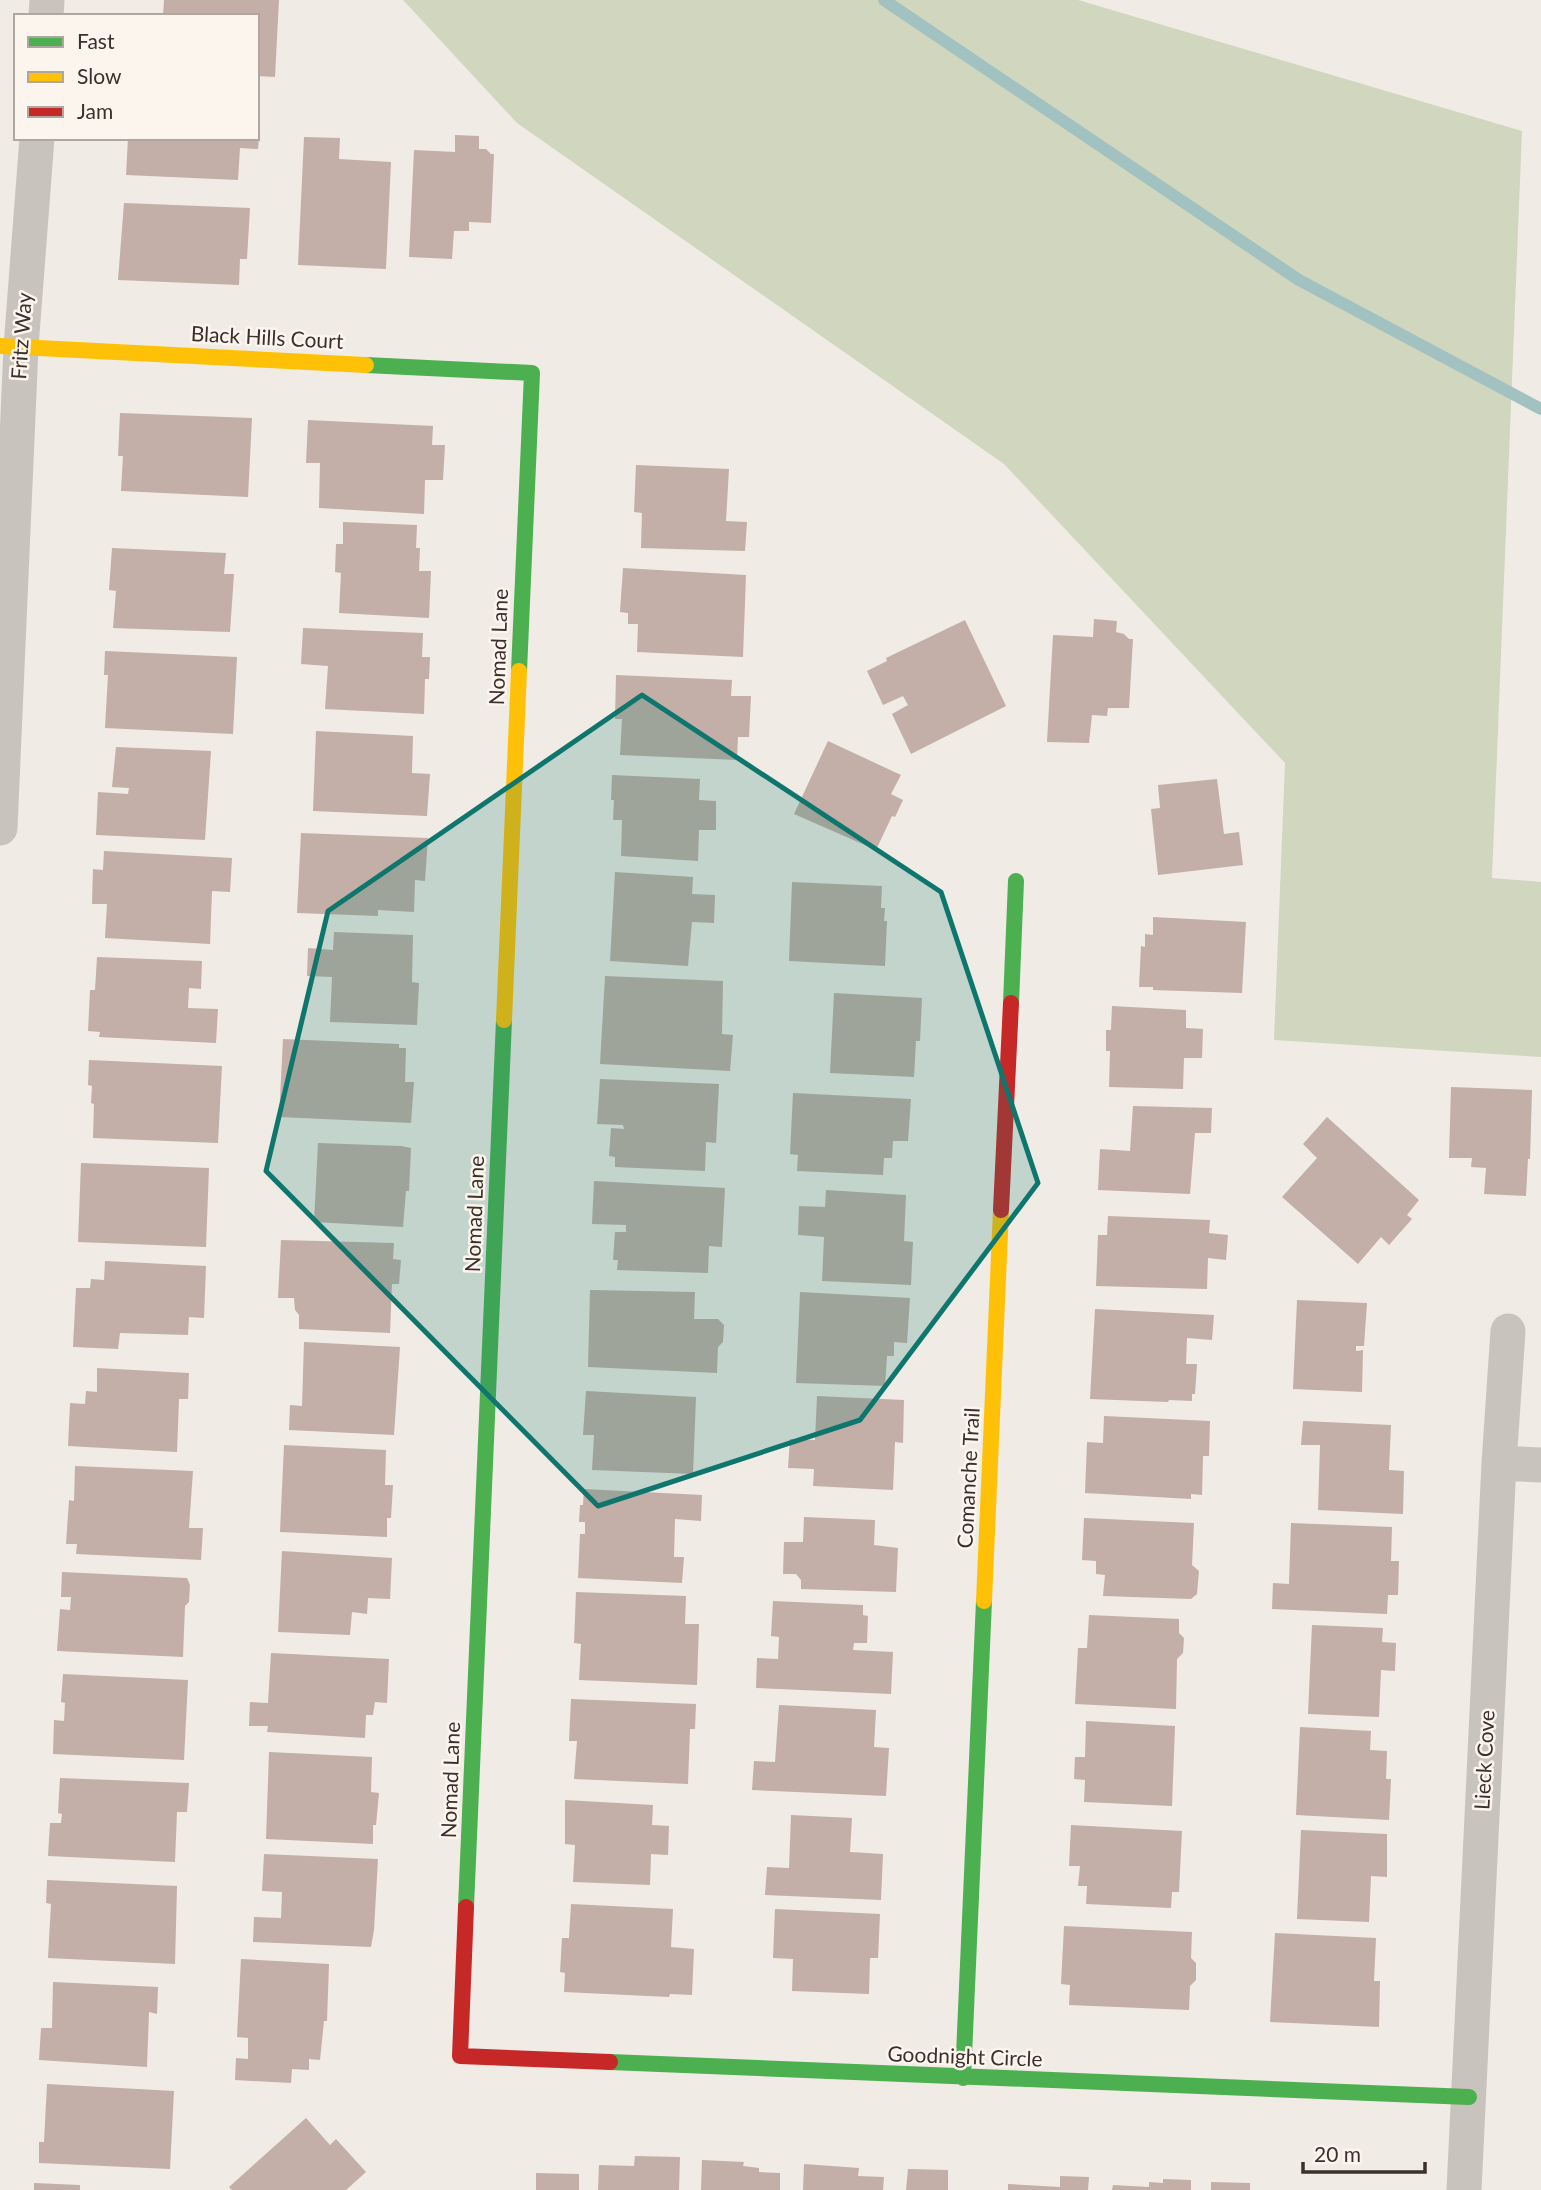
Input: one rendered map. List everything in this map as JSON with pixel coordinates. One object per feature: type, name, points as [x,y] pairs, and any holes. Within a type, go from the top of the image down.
[{"type":"street","name":"Fritz Way","points":[[0,828],[10,346],[37,140]]},
{"type":"street","name":"Black Hills Court","points":[[10,346],[532,373]]},
{"type":"street","name":"Nomad Lane","points":[[460,2056],[532,373]]},
{"type":"street","name":"Comanche Trail","points":[[963,2078],[1016,881]]},
{"type":"street","name":"Lieck Cove","points":[[1464,2190],[1499,1463],[1508,1331]]},
{"type":"street","points":[[1499,1463],[1541,1465]]},
{"type":"street","name":"Goodnight Circle","points":[[460,2056],[1469,2097]]},
{"type":"highlighted area","points":[[642,695],[941,892],[1038,1183],[860,1420],[598,1506],[266,1171],[328,911]]},
{"type":"green space","points":[[403,0],[1078,0],[1522,131],[1492,878],[1541,882],[1541,1057],[1274,1040],[1285,763],[1004,464],[517,123]]},
{"type":"building","points":[[164,0],[279,0],[275,77],[259,76],[259,14],[163,14]]},
{"type":"building","points":[[455,135],[479,136],[479,149],[486,149],[494,154],[491,223],[469,222],[469,231],[454,231],[452,259],[409,257],[414,150],[455,152]]},
{"type":"building","points":[[304,137],[340,138],[339,159],[391,162],[386,269],[298,265]]},
{"type":"building","points":[[128,140],[259,140],[258,149],[240,148],[238,180],[126,175]]},
{"type":"building","points":[[124,203],[250,208],[247,259],[240,259],[239,285],[118,280]]},
{"type":"building","points":[[120,413],[252,418],[248,497],[121,491],[123,456],[118,456]]},
{"type":"building","points":[[308,420],[433,426],[432,445],[445,445],[443,480],[425,480],[424,514],[319,508],[320,463],[306,463]]},
{"type":"building","points":[[636,465],[729,469],[726,521],[747,522],[745,551],[641,548],[642,513],[634,512]]},
{"type":"building","points":[[343,522],[417,525],[419,571],[431,571],[429,618],[339,613],[341,573],[335,572],[336,544],[343,544]]},
{"type":"building","points":[[112,548],[226,553],[224,574],[234,574],[230,632],[113,628],[116,591],[109,590]]},
{"type":"building","points":[[623,568],[746,575],[743,657],[637,652],[638,624],[628,624],[628,613],[620,612]]},
{"type":"building","points":[[1094,619],[1117,621],[1116,632],[1133,639],[1129,708],[1108,708],[1107,716],[1092,715],[1089,743],[1047,742],[1053,635],[1093,637]]},
{"type":"building","points":[[965,620],[1006,706],[911,754],[892,714],[908,705],[903,696],[883,705],[867,671],[887,661],[886,658]]},
{"type":"building","points":[[303,628],[423,633],[422,657],[430,657],[429,679],[425,679],[424,714],[325,709],[328,666],[301,664]]},
{"type":"building","points":[[105,651],[237,657],[233,734],[105,728],[108,675],[104,675]]},
{"type":"building","points":[[616,675],[732,680],[731,696],[751,696],[749,737],[738,737],[737,760],[620,755],[622,719],[615,719]]},
{"type":"building","points":[[316,731],[413,736],[412,773],[430,774],[427,816],[313,811]]},
{"type":"building","points":[[828,741],[901,775],[891,794],[903,800],[876,850],[794,814]]},
{"type":"building","points":[[116,747],[211,751],[205,840],[96,835],[98,792],[128,794],[129,788],[112,787]]},
{"type":"building","points":[[612,775],[700,779],[699,800],[716,801],[716,830],[699,830],[698,861],[621,856],[622,820],[613,820]]},
{"type":"building","points":[[1217,779],[1224,834],[1239,832],[1243,865],[1158,875],[1151,809],[1160,808],[1158,785]]},
{"type":"building","points":[[301,833],[428,838],[425,881],[415,880],[414,912],[378,910],[378,916],[297,913]]},
{"type":"building","points":[[104,851],[232,858],[230,892],[212,891],[210,944],[105,938],[107,904],[92,904],[93,869],[103,870]]},
{"type":"building","points":[[615,872],[693,877],[692,894],[715,895],[714,923],[692,922],[688,966],[610,961]]},
{"type":"building","points":[[792,882],[882,886],[881,908],[885,908],[884,921],[887,921],[885,966],[789,961]]},
{"type":"building","points":[[1153,917],[1246,922],[1242,993],[1153,990],[1153,987],[1139,987],[1141,946],[1145,947],[1145,934],[1153,935]]},
{"type":"building","points":[[334,932],[413,935],[412,982],[419,983],[417,1025],[330,1022],[332,977],[307,976],[308,948],[333,950]]},
{"type":"building","points":[[97,957],[202,961],[201,989],[189,988],[188,1008],[218,1009],[216,1043],[99,1037],[100,1032],[88,1031],[90,990],[95,990]]},
{"type":"building","points":[[605,976],[723,981],[722,1034],[733,1035],[730,1071],[600,1064]]},
{"type":"building","points":[[834,993],[922,998],[920,1041],[916,1041],[914,1077],[830,1073]]},
{"type":"building","points":[[1112,1006],[1186,1010],[1186,1028],[1203,1029],[1202,1058],[1184,1058],[1183,1089],[1109,1087],[1110,1051],[1106,1051],[1106,1030],[1111,1030]]},
{"type":"building","points":[[283,1039],[399,1044],[399,1048],[406,1048],[405,1082],[414,1082],[411,1123],[279,1117]]},
{"type":"building","points":[[89,1060],[222,1066],[218,1143],[93,1138],[94,1104],[91,1103],[92,1086],[88,1085]]},
{"type":"building","points":[[600,1079],[719,1084],[716,1143],[706,1142],[705,1171],[615,1167],[615,1157],[609,1156],[611,1128],[624,1129],[623,1125],[597,1124]]},
{"type":"building","points":[[1451,1087],[1532,1090],[1526,1196],[1484,1194],[1486,1168],[1471,1167],[1472,1158],[1449,1158]]},
{"type":"building","points":[[793,1093],[911,1099],[908,1141],[893,1141],[892,1158],[884,1158],[883,1175],[797,1171],[798,1155],[790,1154]]},
{"type":"building","points":[[1133,1106],[1212,1108],[1211,1133],[1195,1133],[1190,1194],[1098,1190],[1100,1149],[1130,1151]]},
{"type":"building","points":[[1327,1117],[1419,1200],[1407,1215],[1412,1219],[1389,1245],[1381,1237],[1358,1264],[1282,1197],[1317,1158],[1303,1144]]},
{"type":"building","points":[[318,1143],[411,1148],[409,1191],[406,1191],[403,1227],[314,1222]]},
{"type":"building","points":[[81,1163],[209,1168],[206,1247],[78,1242]]},
{"type":"building","points":[[594,1181],[725,1188],[722,1247],[709,1246],[708,1273],[617,1270],[618,1260],[613,1260],[615,1232],[626,1232],[626,1225],[592,1224]]},
{"type":"building","points":[[826,1190],[906,1195],[904,1241],[913,1242],[911,1285],[822,1281],[824,1237],[798,1235],[799,1206],[825,1207]]},
{"type":"building","points":[[1108,1216],[1210,1220],[1209,1233],[1228,1235],[1226,1260],[1208,1258],[1207,1289],[1096,1286],[1098,1235],[1107,1235]]},
{"type":"building","points":[[281,1240],[394,1243],[393,1259],[401,1260],[399,1284],[392,1284],[390,1333],[299,1329],[299,1315],[295,1310],[294,1298],[278,1298]]},
{"type":"building","points":[[105,1261],[206,1266],[204,1318],[189,1317],[188,1335],[120,1333],[118,1349],[73,1347],[76,1288],[90,1288],[91,1279],[104,1280]]},
{"type":"building","points":[[590,1290],[695,1292],[694,1319],[718,1319],[724,1325],[723,1342],[718,1347],[717,1373],[588,1367]]},
{"type":"building","points":[[800,1292],[910,1298],[907,1343],[894,1342],[894,1356],[887,1356],[885,1386],[796,1383]]},
{"type":"building","points":[[1297,1300],[1367,1303],[1364,1346],[1356,1346],[1356,1351],[1363,1350],[1362,1392],[1293,1389]]},
{"type":"building","points":[[1095,1309],[1214,1315],[1212,1340],[1187,1338],[1186,1364],[1197,1364],[1192,1401],[1090,1399]]},
{"type":"building","points":[[304,1342],[400,1347],[394,1435],[289,1430],[290,1405],[302,1406]]},
{"type":"building","points":[[97,1368],[189,1373],[188,1399],[179,1399],[177,1452],[68,1446],[70,1403],[85,1404],[86,1391],[97,1392]]},
{"type":"building","points":[[586,1391],[696,1397],[693,1474],[592,1470],[594,1435],[583,1435]]},
{"type":"building","points":[[817,1396],[904,1400],[903,1443],[895,1442],[893,1490],[813,1486],[814,1469],[788,1468],[790,1439],[815,1440]]},
{"type":"building","points":[[1104,1416],[1210,1421],[1209,1456],[1203,1456],[1202,1495],[1191,1494],[1191,1499],[1085,1493],[1087,1442],[1103,1443]]},
{"type":"building","points":[[1303,1421],[1391,1425],[1389,1470],[1404,1471],[1403,1514],[1318,1510],[1320,1445],[1301,1445]]},
{"type":"building","points":[[284,1445],[386,1450],[385,1485],[393,1485],[391,1518],[387,1518],[387,1537],[280,1532]]},
{"type":"building","points":[[75,1466],[193,1471],[189,1528],[203,1528],[201,1560],[76,1554],[77,1544],[66,1544],[69,1500],[74,1501]]},
{"type":"building","points":[[584,1489],[702,1495],[701,1521],[675,1519],[674,1557],[684,1557],[682,1583],[578,1578],[580,1534],[585,1534],[585,1522],[579,1522]]},
{"type":"building","points":[[804,1517],[875,1520],[874,1545],[898,1548],[896,1592],[801,1589],[801,1580],[796,1574],[783,1574],[784,1542],[803,1542]]},
{"type":"building","points":[[1084,1518],[1194,1523],[1192,1565],[1199,1571],[1197,1594],[1191,1599],[1103,1596],[1105,1575],[1096,1574],[1096,1561],[1082,1560]]},
{"type":"building","points":[[1291,1523],[1392,1527],[1391,1561],[1399,1561],[1398,1595],[1388,1595],[1387,1614],[1272,1609],[1273,1583],[1289,1584]]},
{"type":"building","points":[[282,1551],[392,1558],[390,1599],[368,1598],[367,1614],[352,1612],[350,1635],[278,1632]]},
{"type":"building","points":[[62,1572],[187,1578],[190,1585],[189,1602],[185,1606],[183,1657],[57,1651],[60,1609],[70,1610],[71,1597],[61,1597]]},
{"type":"building","points":[[576,1592],[686,1596],[685,1624],[699,1624],[697,1685],[579,1680],[581,1644],[574,1643]]},
{"type":"building","points":[[773,1601],[863,1605],[863,1615],[868,1616],[867,1643],[854,1643],[853,1650],[893,1652],[891,1694],[756,1688],[757,1658],[778,1659],[779,1637],[771,1636]]},
{"type":"building","points":[[1089,1615],[1179,1619],[1179,1633],[1184,1638],[1183,1653],[1177,1659],[1176,1709],[1075,1704],[1078,1648],[1087,1648]]},
{"type":"building","points":[[1312,1625],[1383,1628],[1382,1642],[1396,1643],[1395,1671],[1381,1670],[1379,1717],[1308,1714]]},
{"type":"building","points":[[271,1653],[389,1659],[387,1703],[375,1702],[373,1715],[366,1715],[365,1738],[267,1732],[268,1726],[249,1726],[250,1702],[268,1703]]},
{"type":"building","points":[[63,1674],[188,1680],[184,1760],[53,1754],[54,1720],[64,1721],[65,1703],[61,1702]]},
{"type":"building","points":[[571,1699],[696,1704],[695,1729],[690,1729],[688,1784],[574,1779],[577,1741],[569,1741]]},
{"type":"building","points":[[779,1705],[876,1710],[874,1747],[889,1748],[886,1796],[752,1790],[754,1761],[775,1762]]},
{"type":"building","points":[[1086,1721],[1175,1726],[1172,1806],[1084,1802],[1085,1780],[1074,1779],[1075,1757],[1085,1757]]},
{"type":"building","points":[[1300,1727],[1371,1731],[1370,1750],[1387,1751],[1386,1779],[1391,1779],[1389,1820],[1296,1815]]},
{"type":"building","points":[[269,1752],[372,1757],[371,1792],[379,1793],[376,1825],[373,1825],[373,1844],[266,1839]]},
{"type":"building","points":[[60,1778],[189,1783],[187,1812],[177,1812],[175,1862],[48,1856],[50,1823],[61,1823],[62,1814],[58,1813]]},
{"type":"building","points":[[565,1800],[653,1805],[652,1825],[669,1826],[668,1855],[651,1854],[650,1885],[573,1882],[575,1845],[565,1844]]},
{"type":"building","points":[[791,1815],[852,1818],[850,1852],[883,1854],[881,1900],[765,1895],[767,1867],[789,1868]]},
{"type":"building","points":[[1071,1825],[1182,1831],[1179,1892],[1172,1892],[1171,1908],[1086,1904],[1087,1886],[1078,1886],[1080,1866],[1069,1866]]},
{"type":"building","points":[[1301,1830],[1387,1834],[1387,1877],[1371,1876],[1369,1922],[1297,1919]]},
{"type":"building","points":[[264,1854],[378,1859],[371,1947],[253,1942],[254,1917],[281,1918],[282,1892],[262,1891]]},
{"type":"building","points":[[47,1880],[177,1886],[175,1964],[48,1958],[51,1904],[46,1903]]},
{"type":"building","points":[[571,1904],[673,1909],[671,1947],[694,1949],[692,1995],[670,1994],[669,1997],[564,1992],[565,1973],[560,1972],[562,1938],[569,1938]]},
{"type":"building","points":[[775,1909],[880,1914],[878,1958],[870,1958],[869,1994],[792,1991],[793,1959],[773,1958]]},
{"type":"building","points":[[1064,1926],[1192,1932],[1191,1958],[1196,1963],[1196,1980],[1190,1986],[1189,2010],[1069,2005],[1070,1985],[1061,1984]]},
{"type":"building","points":[[1275,1933],[1376,1938],[1374,1981],[1380,1981],[1379,2027],[1270,2022]]},
{"type":"building","points":[[241,1959],[329,1964],[327,2021],[324,2021],[320,2060],[309,2059],[309,2070],[292,2069],[291,2083],[235,2080],[236,2058],[248,2059],[248,2038],[237,2037]]},
{"type":"building","points":[[53,1982],[158,1987],[157,2014],[149,2012],[147,2067],[39,2060],[41,2028],[52,2028]]},
{"type":"building","points":[[47,2084],[174,2091],[170,2169],[39,2163],[39,2142],[44,2142]]},
{"type":"building","points":[[306,2118],[330,2145],[336,2139],[366,2172],[346,2190],[232,2190],[229,2187]]},
{"type":"building","points":[[635,2156],[680,2157],[679,2190],[598,2190],[599,2165],[634,2166]]},
{"type":"building","points":[[702,2160],[744,2162],[743,2166],[759,2168],[759,2172],[780,2173],[780,2190],[701,2190]]},
{"type":"building","points":[[804,2164],[859,2168],[858,2176],[884,2177],[883,2190],[803,2190]]},
{"type":"building","points":[[908,2169],[948,2170],[948,2190],[906,2190]]},
{"type":"building","points":[[536,2173],[579,2174],[579,2190],[536,2190]]},
{"type":"building","points":[[1060,2176],[1089,2177],[1088,2190],[1008,2190],[1008,2184],[1060,2187]]},
{"type":"building","points":[[1163,2179],[1191,2180],[1191,2190],[1112,2190],[1113,2185],[1149,2187],[1149,2182],[1163,2183]]},
{"type":"building","points":[[1211,2182],[1250,2183],[1250,2190],[1211,2190]]},
{"type":"building","points":[[34,2183],[80,2185],[80,2190],[34,2190]]},
{"type":"waterway","points":[[884,0],[1299,280],[1541,409]]},
{"type":"traffic: fast","points":[[366,365],[532,373],[519,671]]},
{"type":"traffic: fast","points":[[1011,1003],[1016,881]]},
{"type":"traffic: fast","points":[[466,1907],[504,1020]]},
{"type":"traffic: fast","points":[[963,2078],[984,1601]]},
{"type":"traffic: fast","points":[[610,2062],[1469,2097]]},
{"type":"traffic: slow","points":[[0,346],[366,365]]},
{"type":"traffic: slow","points":[[504,1020],[519,671]]},
{"type":"traffic: slow","points":[[984,1601],[1001,1210]]},
{"type":"traffic: jam","points":[[1001,1210],[1011,1003]]},
{"type":"traffic: jam","points":[[466,1907],[460,2056],[610,2062]]}]
